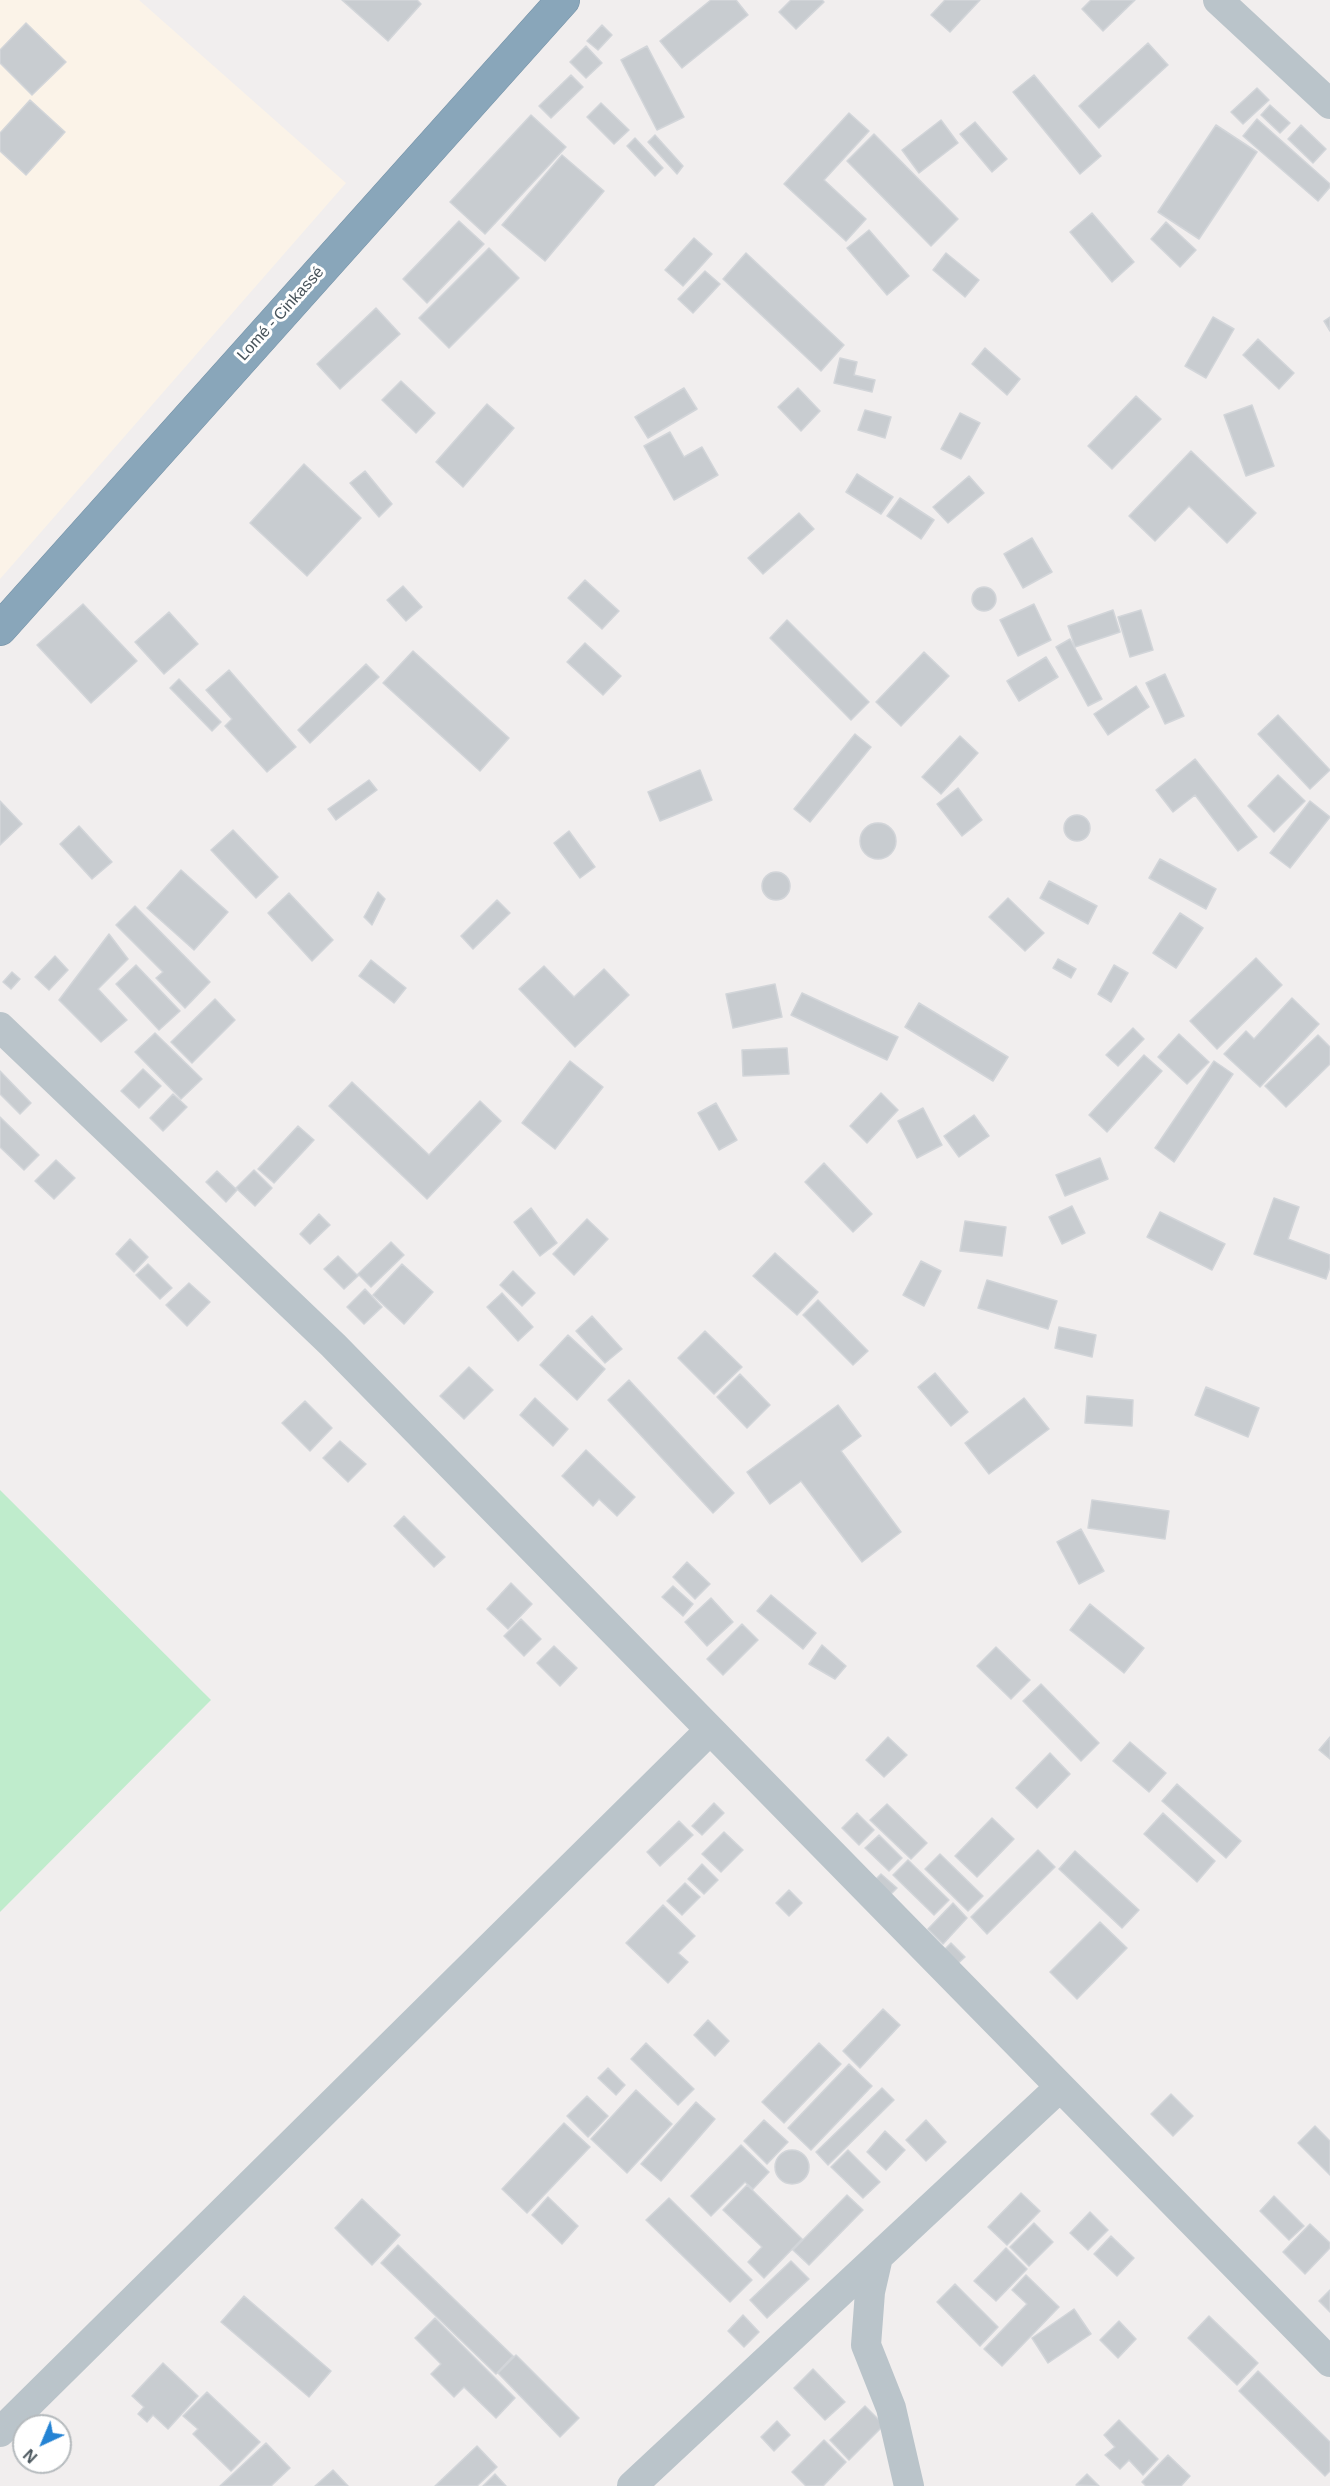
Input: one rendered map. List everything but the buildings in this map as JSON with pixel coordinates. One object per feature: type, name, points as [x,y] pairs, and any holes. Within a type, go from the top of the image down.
[{"type":"highway","name":"Lomé - Cinkassé","points":[[0,629],[563,0]]},
{"type":"street","points":[[1218,0],[1330,104]]},
{"type":"street","points":[[0,1026],[333,1345],[1330,2362]]},
{"type":"street","points":[[0,2432],[710,1730]]},
{"type":"street","points":[[632,2486],[1060,2088]]},
{"type":"street","points":[[878,2257],[870,2292],[866,2345],[891,2408],[909,2486]]},
{"type":"shaded area","points":[[0,0],[139,0],[346,183],[0,579]]},
{"type":"green space","points":[[0,1490],[211,1700],[0,1912]]}]
